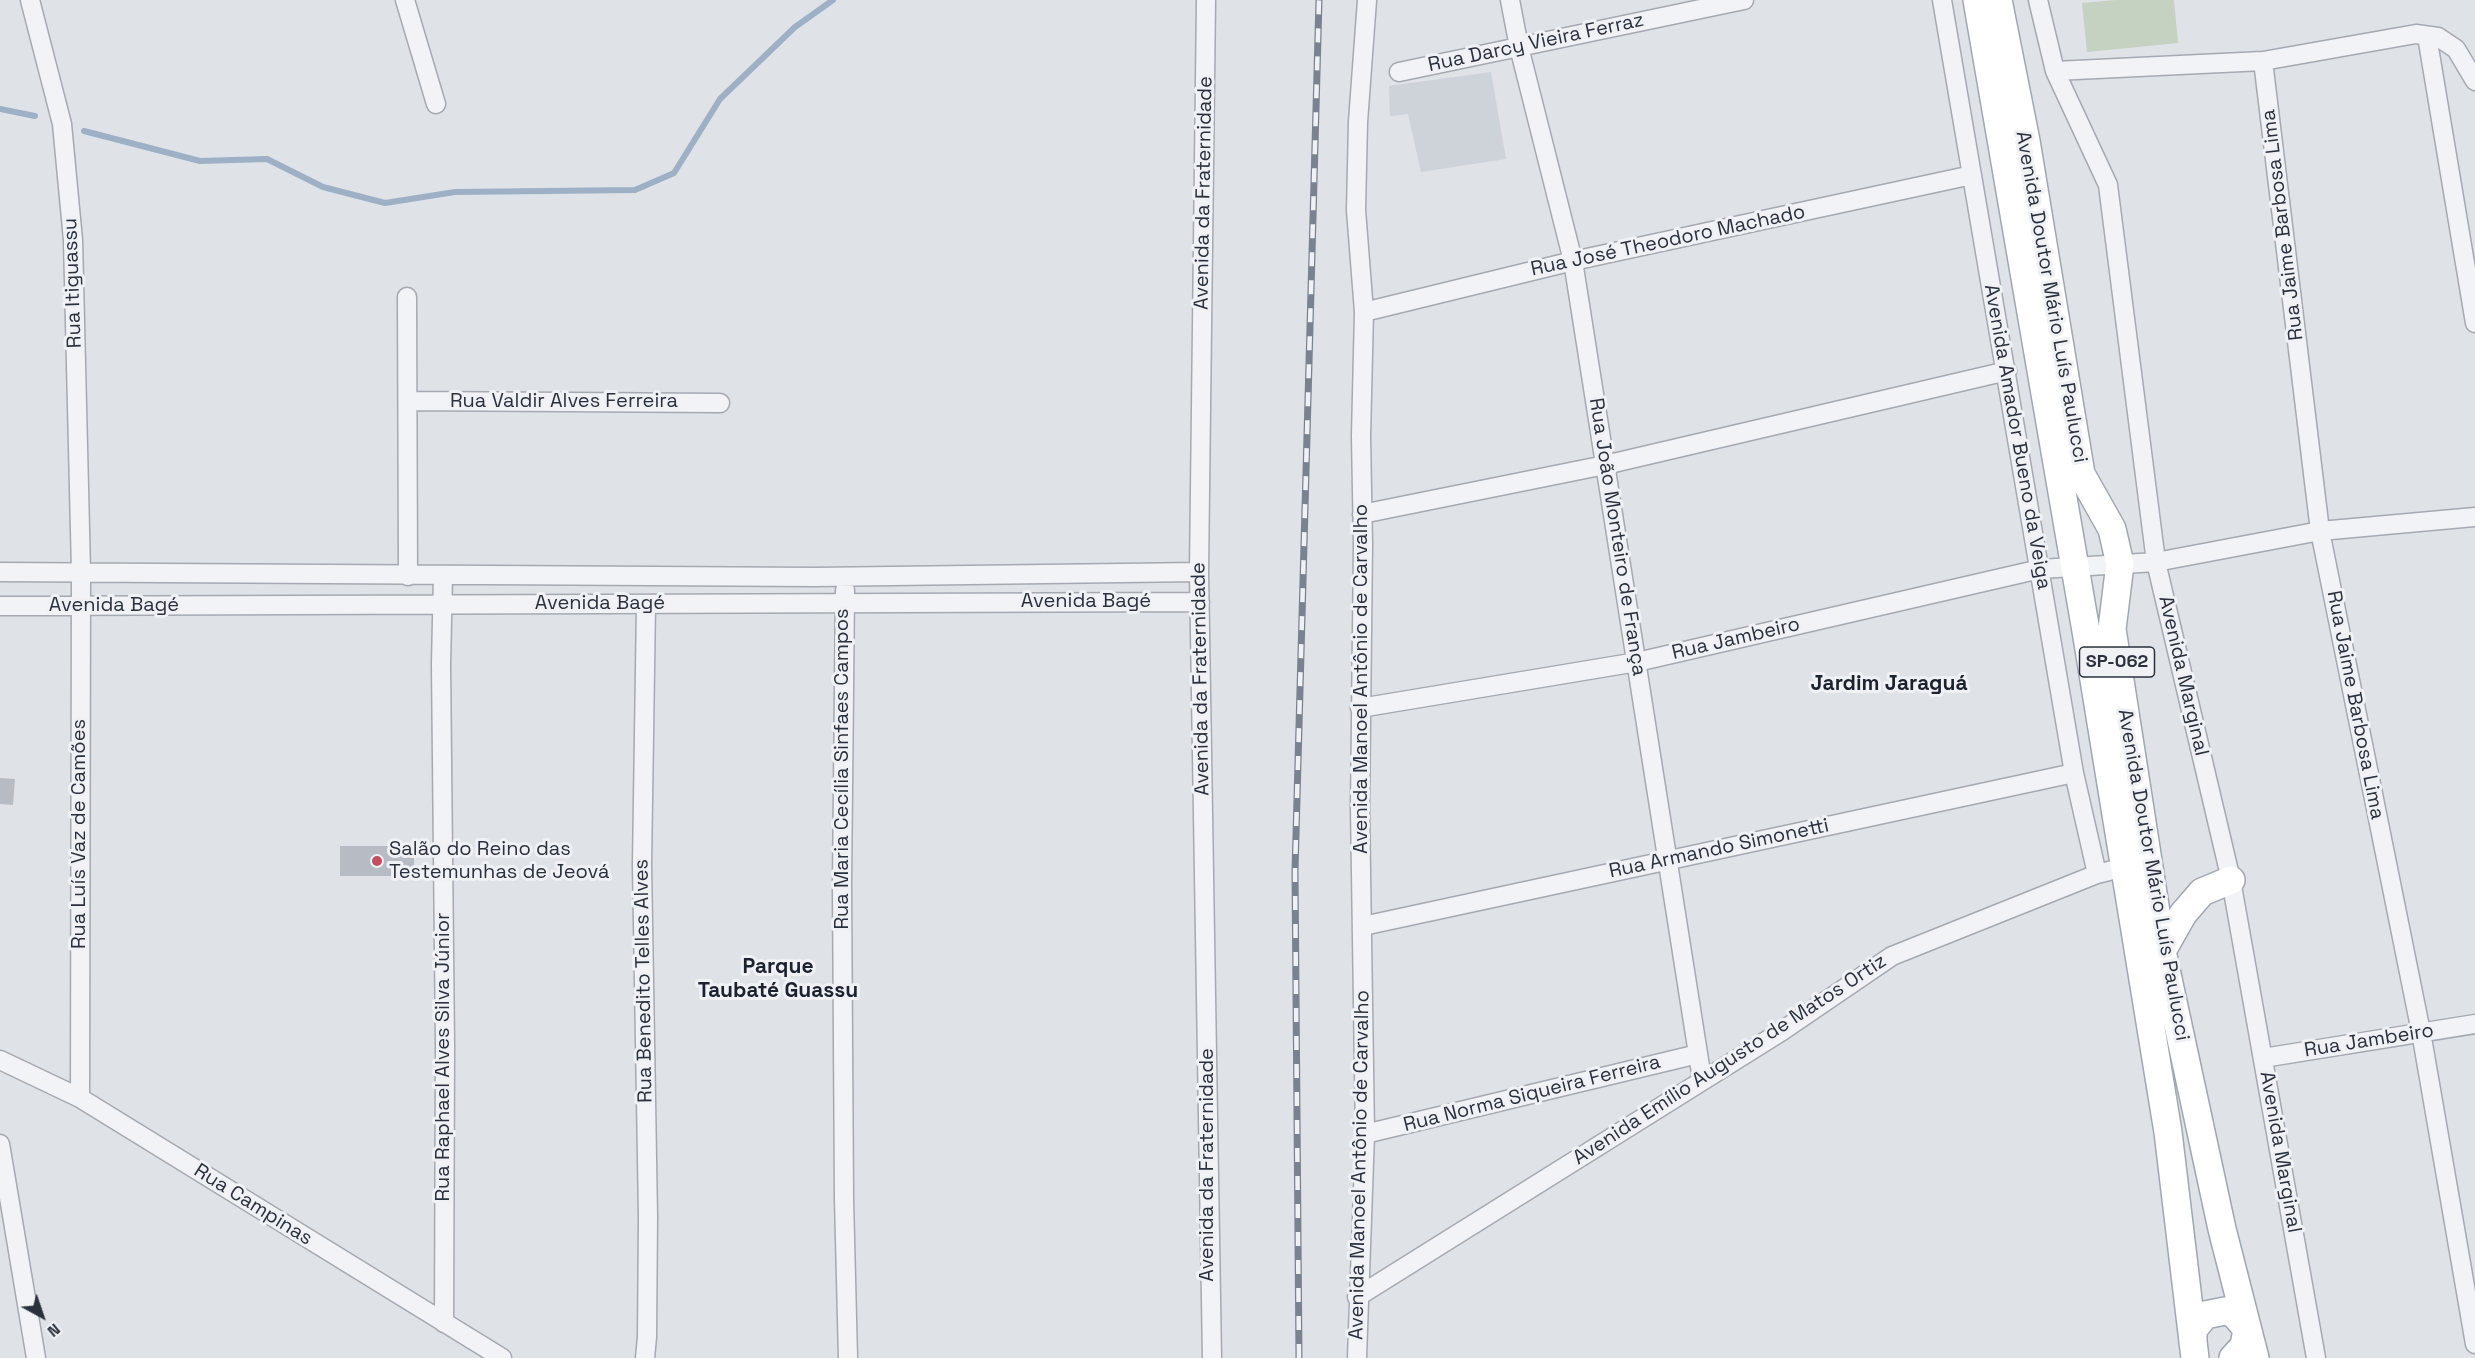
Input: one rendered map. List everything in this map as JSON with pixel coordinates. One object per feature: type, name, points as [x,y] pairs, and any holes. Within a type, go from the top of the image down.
[{"type":"main road","name":"Avenida Doutor Mário Luís Paulucci","points":[[1977,0],[2125,867],[2168,1132],[2197,1352]]},
{"type":"main road","name":"Avenida Doutor Mário Luís Paulucci","points":[[1998,0],[2026,141],[2082,474],[2112,529],[2120,564],[2112,629],[2162,951],[2222,1229],[2247,1329]]},
{"type":"main road","points":[[2162,951],[2183,914],[2202,892],[2231,880]]},
{"type":"main road","name":"SP-062","points":[[2197,1352],[2198,1321],[2215,1311],[2234,1314],[2247,1329],[2255,1358]]},
{"type":"main road","points":[[2233,1358],[2244,1346],[2247,1329]]},
{"type":"street","name":"Rua Itiguassu","points":[[30,0],[62,124],[73,240],[81,571]]},
{"type":"street","points":[[405,0],[436,104]]},
{"type":"street","name":"Avenida da Fraternidade","points":[[1206,0],[1199,572],[1212,1358]]},
{"type":"street","name":"Avenida Manoel Antônio de Carvalho","points":[[1357,1358],[1357,1297],[1365,1134],[1360,708],[1364,312],[1356,210],[1358,122],[1367,0]]},
{"type":"street","name":"Rua João Monteiro de França","points":[[1510,0],[1519,47],[1573,261],[1702,1079]]},
{"type":"street","name":"Rua Darcy Vieira Ferraz","points":[[1399,72],[1744,0]]},
{"type":"street","name":"Avenida Amador Bueno da Veiga","points":[[1942,0],[2074,772],[2097,874]]},
{"type":"street","name":"Avenida Marginal","points":[[2038,0],[2055,71],[2108,185],[2156,562],[2231,880],[2316,1358]]},
{"type":"street","points":[[2055,71],[2263,61],[2416,34],[2438,37],[2456,49],[2475,81]]},
{"type":"street","points":[[2427,36],[2475,323]]},
{"type":"street","name":"Rua Jaime Barbosa Lima","points":[[2263,61],[2320,531],[2421,1032],[2475,1344]]},
{"type":"street","name":"Rua José Theodoro Machado","points":[[1364,312],[1573,261],[1972,175]]},
{"type":"street","points":[[407,297],[408,576]]},
{"type":"street","points":[[1362,514],[1605,465],[2007,370]]},
{"type":"street","name":"Rua Valdir Alves Ferreira","points":[[409,401],[720,403]]},
{"type":"street","name":"Rua Jambeiro","points":[[1360,708],[1637,662],[2040,569],[2156,562],[2320,531],[2475,517]]},
{"type":"street","name":"Rua Luís Vaz de Camões","points":[[80,1098],[81,571]]},
{"type":"street","name":"Avenida Bagé","points":[[0,572],[408,576],[845,576],[1199,572]]},
{"type":"street","name":"Rua Raphael Alves Silva Júnior","points":[[443,576],[444,1323]]},
{"type":"street","name":"Rua Maria Cecília Sinfaes Campos","points":[[845,576],[842,897],[848,1358]]},
{"type":"street","name":"Avenida Bagé","points":[[0,606],[1200,602]]},
{"type":"street","name":"Rua Benedito Telles Alves","points":[[645,1358],[648,1217],[642,865],[646,604]]},
{"type":"street","name":"Rua Armando Simonetti","points":[[1363,926],[2074,772]]},
{"type":"street","name":"Avenida Emílio Augusto de Matos Ortiz","points":[[1357,1297],[1782,1031],[1892,956],[2097,874],[2125,867]]},
{"type":"street","name":"Rua Jambeiro","points":[[2263,1058],[2475,1023]]},
{"type":"street","name":"Rua Norma Siqueira Ferreira","points":[[1365,1134],[1698,1054]]},
{"type":"street","name":"Rua Campinas","points":[[0,1060],[80,1098],[502,1358]]},
{"type":"street","points":[[0,1144],[36,1358]]},
{"type":"shaded area","points":[[1491,72],[1506,159],[1421,172],[1408,114],[1390,116],[1389,86]]},
{"type":"green space","points":[[2116,0],[2174,0],[2178,43],[2087,52],[2082,3]]},
{"type":"building","points":[[0,778],[15,779],[13,805],[0,804]]},
{"type":"building","name":"Salão do Reino das Testemunhas de Jeová","points":[[340,846],[414,846],[414,876],[340,876]]},
{"type":"waterway","points":[[84,131],[200,161],[267,159],[323,187],[385,203],[455,192],[635,190],[674,173],[720,99],[795,27],[833,0]]},
{"type":"waterway","points":[[0,109],[35,116]]},
{"type":"railway","points":[[1299,1358],[1295,871],[1319,0]]},
{"type":"place","name":"Salão do Reino das Testemunhas de Jeová","points":[[377,861]]},
{"type":"district","name":"Jardim Jaraguá","points":[[1889,684]]},
{"type":"district","name":"Parque Taubaté Guassu","points":[[778,979]]}]
